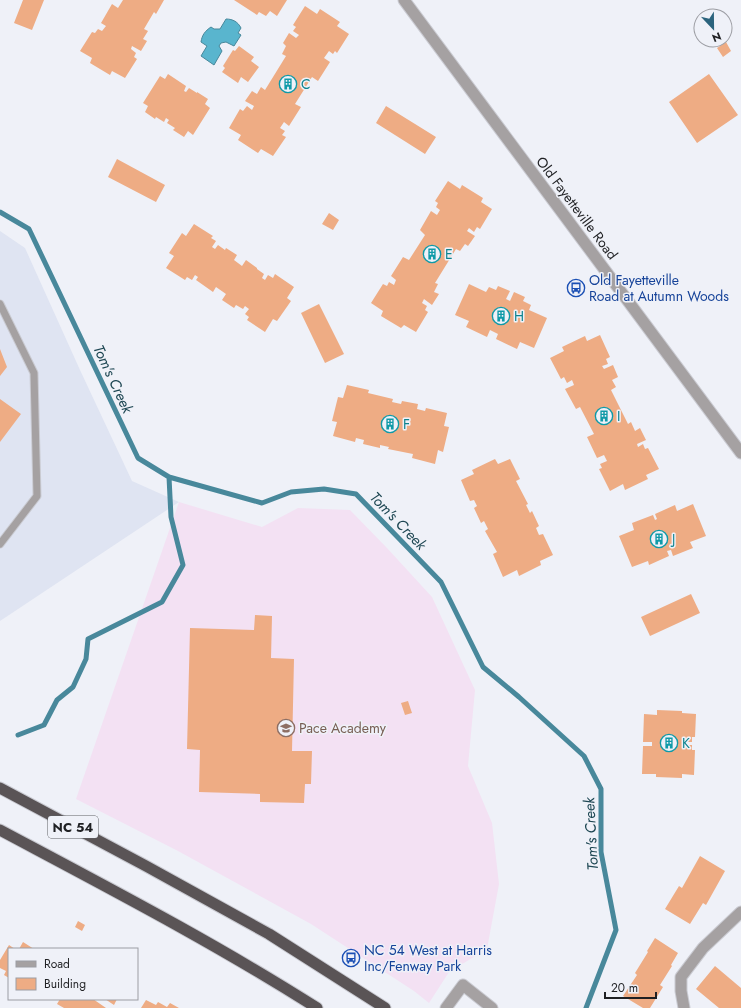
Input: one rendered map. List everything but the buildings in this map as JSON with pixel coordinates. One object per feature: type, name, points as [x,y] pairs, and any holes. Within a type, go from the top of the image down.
[{"type":"highway","name":"NC 54","points":[[0,788],[269,934],[385,1008]]},
{"type":"highway","name":"NC 54","points":[[0,830],[201,938],[264,974],[316,1008]]},
{"type":"street","name":"Old Fayetteville Road","points":[[404,0],[741,453]]},
{"type":"street","points":[[684,1008],[681,991],[681,976],[703,948],[741,912]]},
{"type":"street","points":[[446,1008],[463,986],[492,1008]]},
{"type":"lane","points":[[0,304],[34,373],[37,496],[0,544]]},
{"type":"shaded area","points":[[0,231],[25,248],[132,481],[179,502],[0,621]]},
{"type":"shaded area","name":"Pace Academy","points":[[179,502],[262,527],[298,508],[350,510],[432,597],[475,690],[468,766],[492,823],[499,884],[487,949],[449,972],[429,1003],[414,991],[311,924],[178,851],[76,799]]},
{"type":"water","points":[[226,19],[233,20],[238,24],[241,28],[238,33],[241,35],[234,46],[226,42],[221,43],[219,46],[222,51],[214,65],[201,56],[207,46],[201,42],[201,40],[204,33],[211,27],[214,29],[220,29]]},
{"type":"waterway","name":"Tom's Creek","points":[[0,212],[29,229],[138,458],[169,477],[262,503],[291,492],[324,489],[356,494],[441,582],[483,667],[519,697],[584,756],[601,789],[601,852],[616,930],[586,1008]]},
{"type":"waterway","points":[[18,735],[44,725],[57,700],[73,687],[86,659],[88,639],[162,602],[183,565],[171,517],[169,477]]},
{"type":"place","name":"C","points":[[288,84]]},
{"type":"place","name":"E","points":[[432,254]]},
{"type":"place","name":"Old Fayetteville Road at Autumn Woods","points":[[576,288]]},
{"type":"place","name":"H","points":[[501,316]]},
{"type":"place","name":"I","points":[[604,416]]},
{"type":"place","name":"F","points":[[390,424]]},
{"type":"place","name":"J","points":[[659,539]]},
{"type":"place","name":"Pace Academy","points":[[286,728]]},
{"type":"place","name":"K","points":[[669,743]]},
{"type":"place","name":"NC 54 West at Harris Inc/Fenway Park","points":[[351,958]]}]
